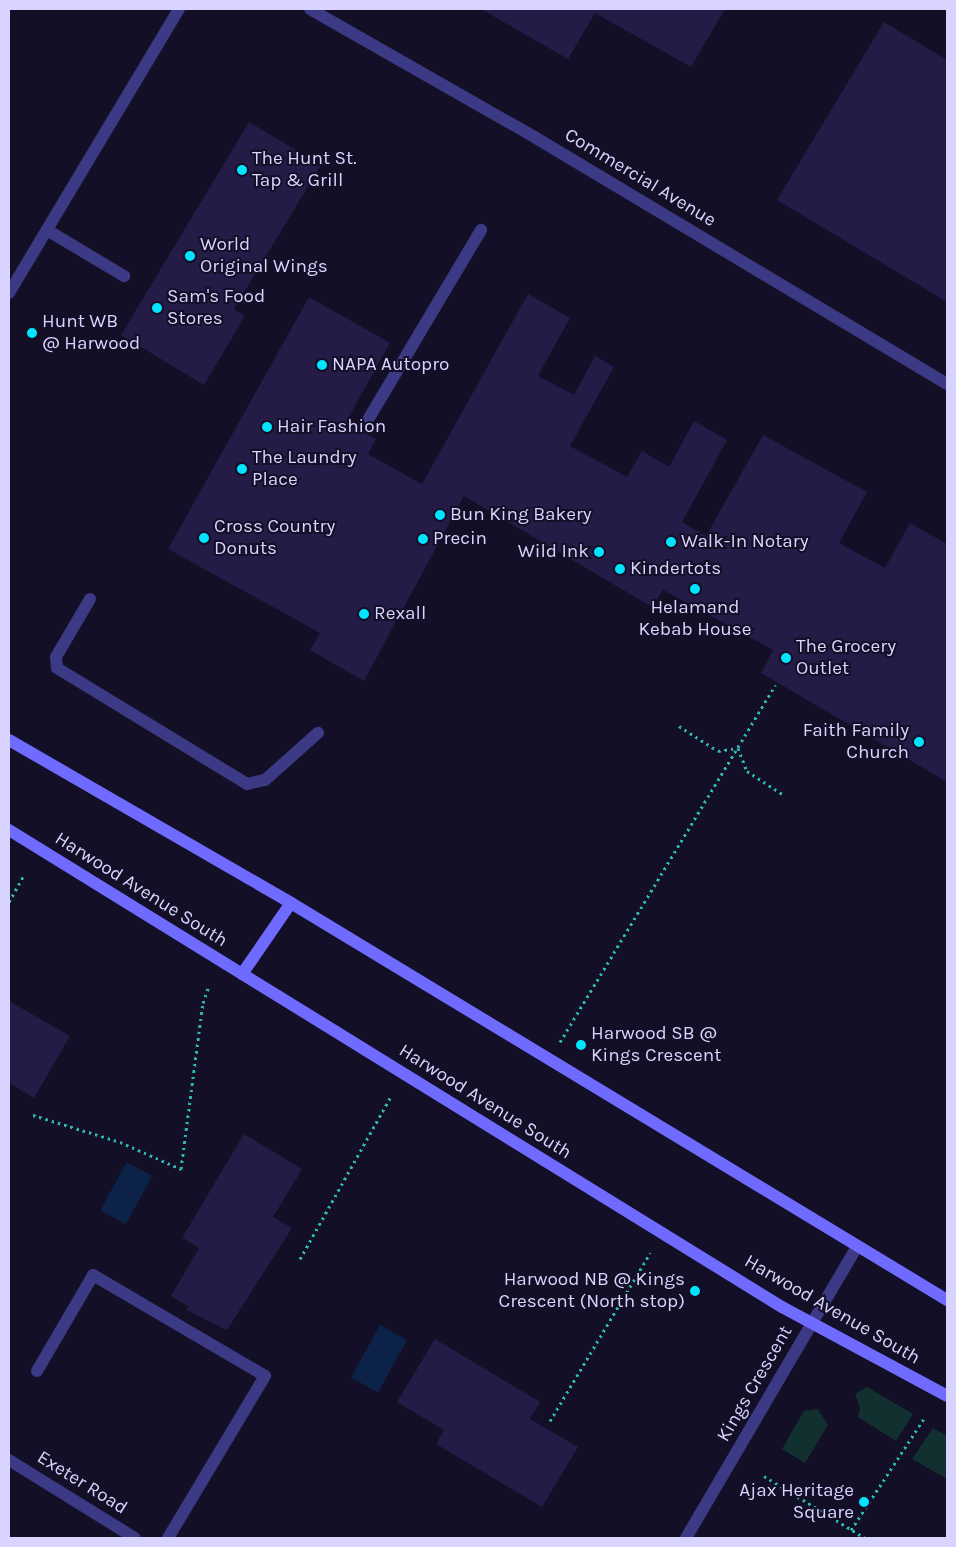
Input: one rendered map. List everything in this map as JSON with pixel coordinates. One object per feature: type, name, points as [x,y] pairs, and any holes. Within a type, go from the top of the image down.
[{"type":"main road","points":[[9,740],[290,903],[549,1059],[856,1248],[947,1300]]},
{"type":"main road","name":"Harwood Avenue South","points":[[9,830],[812,1323],[947,1396]]},
{"type":"main road","points":[[242,974],[290,903]]},
{"type":"street","points":[[9,293],[179,9]]},
{"type":"street","name":"Commercial Avenue","points":[[310,9],[536,138],[947,384]]},
{"type":"street","points":[[47,230],[124,276]]},
{"type":"street","points":[[369,418],[481,230]]},
{"type":"street","points":[[90,599],[56,657],[57,668],[247,784],[265,780],[318,733]]},
{"type":"street","name":"Kings Crescent","points":[[686,1538],[856,1248]]},
{"type":"street","points":[[37,1371],[92,1275],[265,1376],[168,1538]]},
{"type":"street","name":"Exeter Road","points":[[9,1460],[135,1538]]},
{"type":"path","points":[[549,1059],[775,685]]},
{"type":"path","points":[[679,726],[718,751],[738,748]]},
{"type":"path","points":[[738,748],[746,772],[784,795]]},
{"type":"path","points":[[9,902],[23,877]]},
{"type":"path","points":[[33,1115],[120,1142],[181,1169],[203,1003],[209,986]]},
{"type":"path","points":[[300,1259],[391,1096]]},
{"type":"path","points":[[550,1421],[650,1252]]},
{"type":"path","points":[[851,1530],[926,1417]]},
{"type":"path","points":[[764,1476],[865,1538]]},
{"type":"green space","points":[[867,1387],[913,1414],[896,1441],[858,1417],[860,1408],[855,1394]]},
{"type":"green space","points":[[818,1409],[828,1425],[805,1463],[782,1449],[804,1411]]},
{"type":"green space","points":[[933,1428],[947,1436],[947,1479],[912,1459]]},
{"type":"water","points":[[127,1162],[152,1176],[126,1224],[100,1210]]},
{"type":"water","points":[[380,1325],[407,1340],[378,1393],[351,1377]]},
{"type":"building","points":[[481,9],[725,9],[691,67],[595,13],[568,59]]},
{"type":"building","points":[[884,22],[947,60],[947,302],[777,200]]},
{"type":"building","points":[[249,122],[321,165],[234,309],[245,316],[204,385],[121,335]]},
{"type":"building","points":[[528,294],[570,318],[538,376],[574,395],[595,356],[614,367],[570,446],[627,477],[642,451],[669,467],[694,421],[727,440],[682,522],[706,536],[763,435],[867,492],[839,543],[885,568],[910,523],[947,544],[947,782],[761,673],[773,650],[663,590],[652,607],[464,496],[364,681],[310,650],[320,633],[168,549],[309,297],[390,343],[346,422],[376,439],[368,454],[422,484]]},
{"type":"building","points":[[9,1001],[70,1036],[34,1098],[9,1083]]},
{"type":"building","points":[[244,1134],[302,1169],[273,1217],[292,1228],[227,1330],[186,1310],[189,1307],[171,1296],[199,1248],[182,1238]]},
{"type":"building","points":[[435,1339],[540,1402],[530,1419],[578,1447],[542,1507],[436,1444],[444,1430],[397,1402]]},
{"type":"place","name":"The Hunt St. Tap & Grill","points":[[242,170]]},
{"type":"place","name":"World Original Wings","points":[[190,256]]},
{"type":"place","name":"Sam's Food Stores","points":[[157,308]]},
{"type":"place","name":"Hunt WB @ Harwood","points":[[32,333]]},
{"type":"place","name":"NAPA Autopro","points":[[322,365]]},
{"type":"place","name":"Hair Fashion","points":[[267,427]]},
{"type":"place","name":"The Laundry Place","points":[[242,469]]},
{"type":"place","name":"Bun King Bakery","points":[[440,515]]},
{"type":"place","name":"Cross Country Donuts","points":[[204,538]]},
{"type":"place","name":"Precin","points":[[423,539]]},
{"type":"place","name":"Walk-In Notary","points":[[671,542]]},
{"type":"place","name":"Wild Ink","points":[[599,552]]},
{"type":"place","name":"Kindertots","points":[[620,569]]},
{"type":"place","name":"Helamand Kebab House","points":[[695,589]]},
{"type":"place","name":"Rexall","points":[[364,614]]},
{"type":"place","name":"The Grocery Outlet","points":[[786,658]]},
{"type":"place","name":"Faith Family Church","points":[[919,742]]},
{"type":"place","name":"Harwood SB @ Kings Crescent","points":[[581,1045]]},
{"type":"place","name":"Harwood NB @ Kings Crescent (North stop)","points":[[695,1291]]},
{"type":"place","name":"Ajax Heritage Square","points":[[864,1502]]}]
